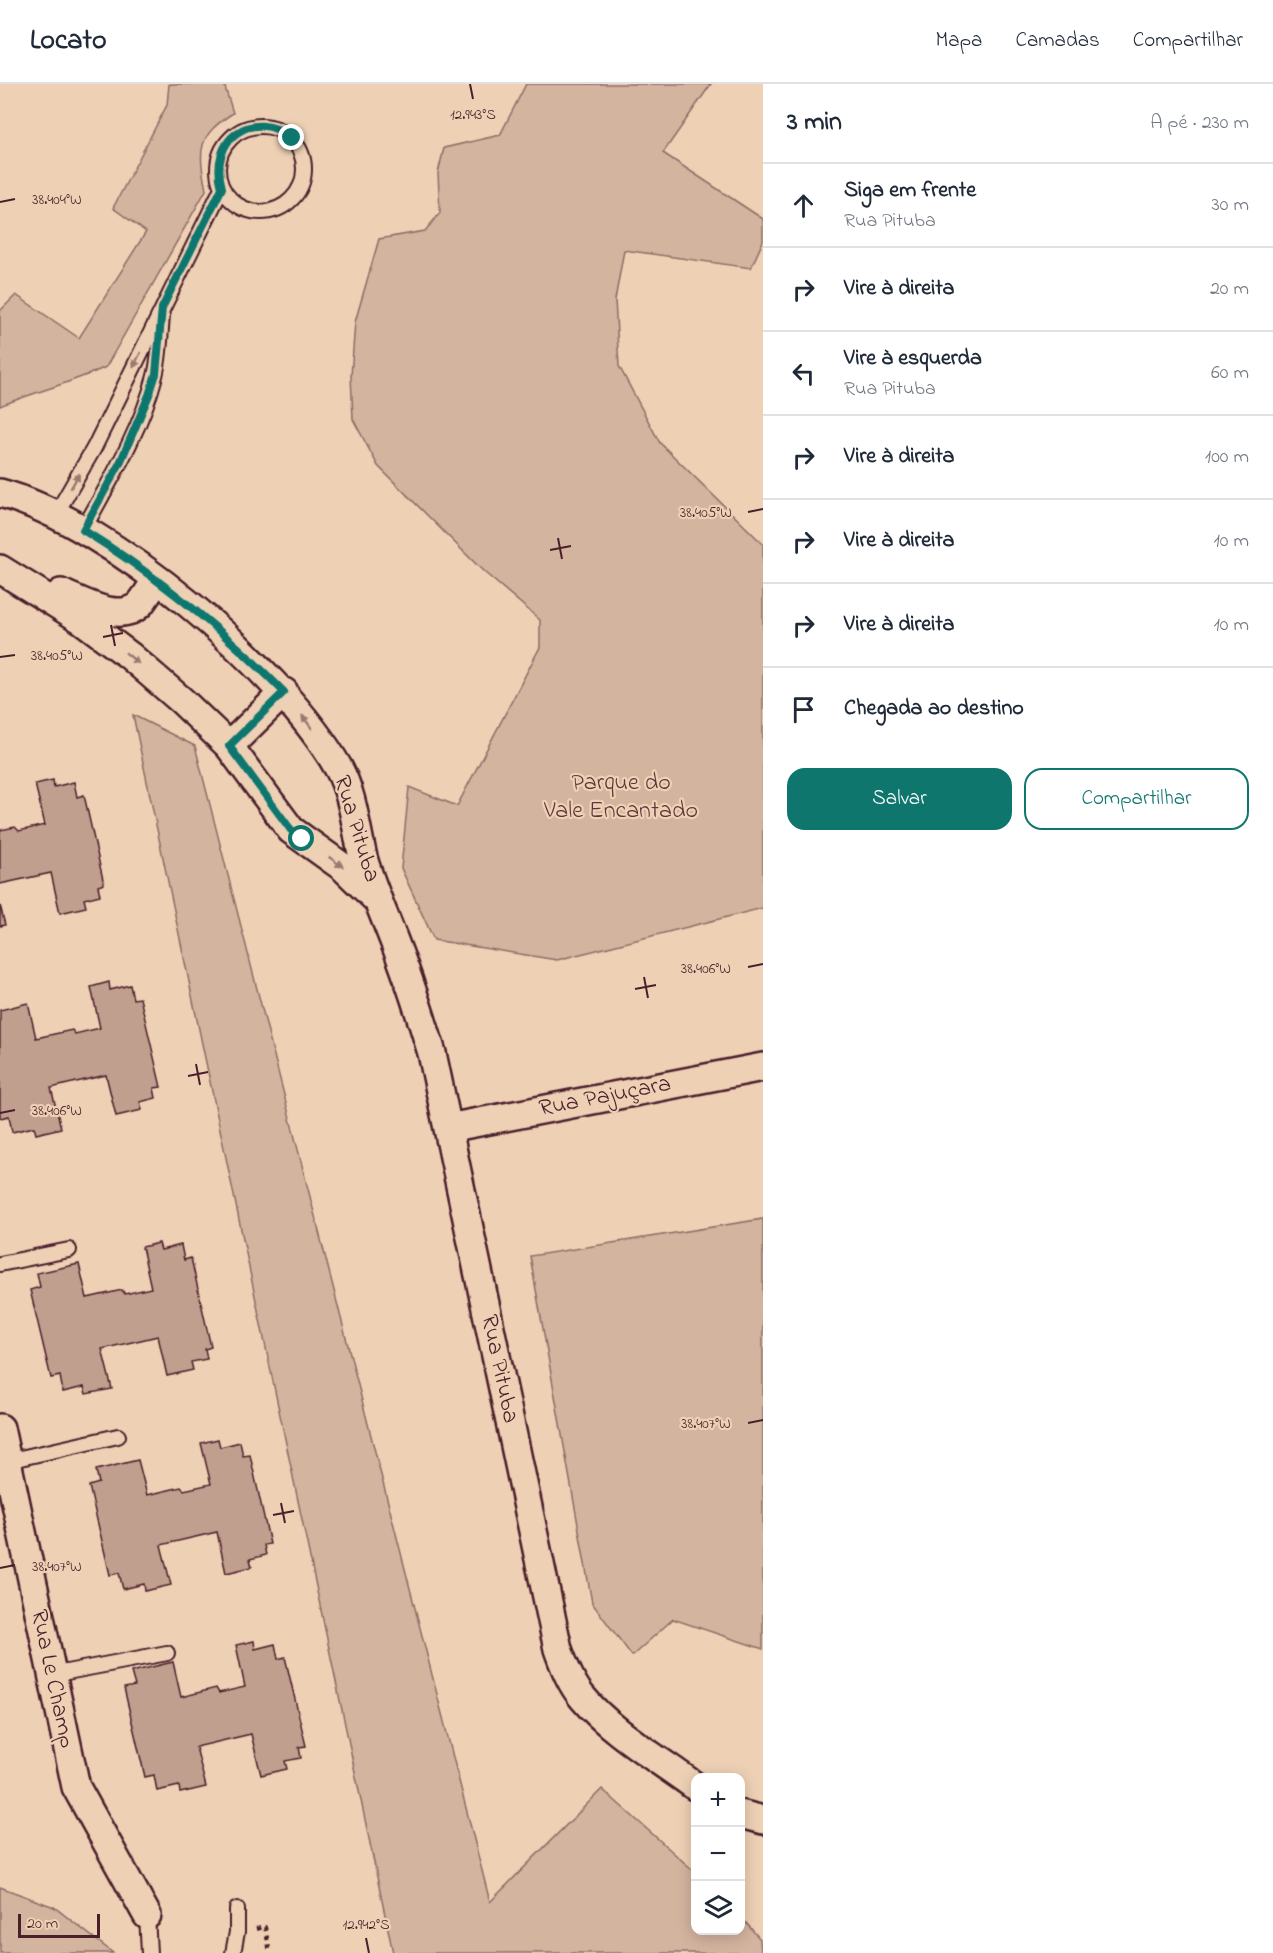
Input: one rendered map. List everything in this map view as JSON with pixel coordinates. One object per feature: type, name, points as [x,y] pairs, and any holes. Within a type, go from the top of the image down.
[{"type":"street","name":"Rua Pituba","points":[[0,493],[56,514],[156,580],[251,659],[284,692],[310,725],[340,770],[352,805],[364,860],[417,1004],[432,1053],[558,1649],[568,1675],[582,1697],[601,1716],[691,1783]]},
{"type":"street","name":"Rua Pituba","points":[[8,573],[82,620],[130,656],[229,746],[291,830],[344,868],[378,901]]},
{"type":"street","points":[[8,573],[104,610],[118,612],[131,610],[140,604],[156,580]]},
{"type":"street","points":[[229,746],[284,692]]},
{"type":"street","name":"Rua Pajuçara","points":[[448,1128],[763,1066]]},
{"type":"street","name":"Rua Le Champ","points":[[0,1428],[7,1461],[8,1505],[51,1675],[76,1787],[147,1915]]},
{"type":"street","points":[[745,1815],[763,1820]]},
{"type":"lane","points":[[56,514],[94,448],[222,188],[218,175],[223,148],[231,137],[242,129],[260,125],[282,130],[292,138],[300,150],[304,176],[300,189],[280,208],[254,212],[230,199],[222,188]]},
{"type":"lane","points":[[83,530],[120,463],[149,395],[156,374],[162,308]]},
{"type":"lane","points":[[0,1264],[69,1250]]},
{"type":"lane","points":[[7,1461],[118,1436]]},
{"type":"lane","points":[[51,1675],[167,1653]]},
{"type":"lane","points":[[233,1953],[237,1932],[237,1909]]},
{"type":"lane","points":[[147,1915],[149,1953]]},
{"type":"green space","points":[[169,84],[224,84],[233,113],[212,129],[203,145],[202,164],[206,190],[106,367],[0,406],[0,311],[16,295],[79,338],[146,232],[113,208],[167,105]]},
{"type":"green space","name":"Parque do Vale Encantado","points":[[526,84],[711,84],[663,153],[763,219],[763,241],[751,268],[624,250],[615,300],[619,366],[660,443],[763,544],[763,908],[557,960],[434,940],[401,868],[409,787],[457,806],[540,647],[540,620],[484,572],[378,466],[353,419],[351,376],[355,322],[379,239],[425,231],[440,213],[438,173],[444,148],[500,135]]},
{"type":"green space","points":[[133,715],[195,746],[490,1902],[602,1789],[691,1868],[691,1935],[745,1935],[745,1922],[760,1939],[761,1953],[393,1953]]},
{"type":"green space","points":[[763,1219],[763,1649],[673,1619],[632,1656],[592,1603],[530,1256]]},
{"type":"green space","points":[[0,1887],[54,1907],[113,1953],[0,1953]]},
{"type":"building","points":[[53,780],[54,787],[74,782],[77,797],[84,795],[104,884],[98,886],[100,895],[84,899],[86,907],[60,913],[51,873],[0,884],[0,830],[15,827],[19,831],[45,825],[35,784]]},
{"type":"building","points":[[0,905],[5,925],[0,926]]},
{"type":"building","points":[[109,982],[110,990],[130,985],[133,999],[140,998],[161,1087],[154,1088],[156,1098],[140,1102],[142,1110],[116,1116],[106,1075],[51,1088],[61,1128],[36,1134],[34,1127],[12,1132],[9,1116],[0,1118],[0,1010],[28,1003],[36,1038],[72,1030],[75,1034],[100,1028],[91,987]]},
{"type":"building","points":[[159,1243],[161,1250],[181,1245],[184,1260],[191,1258],[211,1347],[205,1349],[207,1359],[191,1362],[193,1370],[167,1376],[158,1336],[102,1349],[112,1389],[86,1394],[84,1387],[63,1392],[60,1376],[51,1378],[30,1290],[40,1287],[37,1273],[79,1264],[87,1298],[122,1290],[125,1294],[151,1288],[142,1247]]},
{"type":"building","points":[[218,1439],[220,1447],[240,1442],[243,1456],[250,1455],[270,1544],[264,1545],[266,1555],[250,1559],[252,1567],[226,1573],[217,1532],[161,1545],[171,1585],[145,1591],[144,1584],[123,1589],[119,1573],[110,1575],[89,1486],[99,1483],[96,1470],[138,1460],[147,1495],[181,1487],[184,1490],[211,1484],[201,1443]]},
{"type":"building","points":[[254,1641],[255,1649],[275,1644],[278,1659],[285,1657],[306,1746],[299,1747],[301,1758],[285,1761],[287,1769],[261,1775],[251,1734],[196,1747],[206,1787],[180,1793],[179,1786],[157,1791],[154,1775],[145,1777],[124,1688],[135,1686],[131,1672],[173,1662],[181,1697],[216,1688],[219,1693],[245,1687],[236,1645]]},
{"type":"route","points":[[292,138],[282,130],[269,126],[255,126],[242,129],[231,137],[223,148],[218,175],[222,188],[162,308],[156,374],[149,395],[120,463],[83,530],[111,547],[203,617],[284,692],[229,746],[291,830],[302,839]]}]
